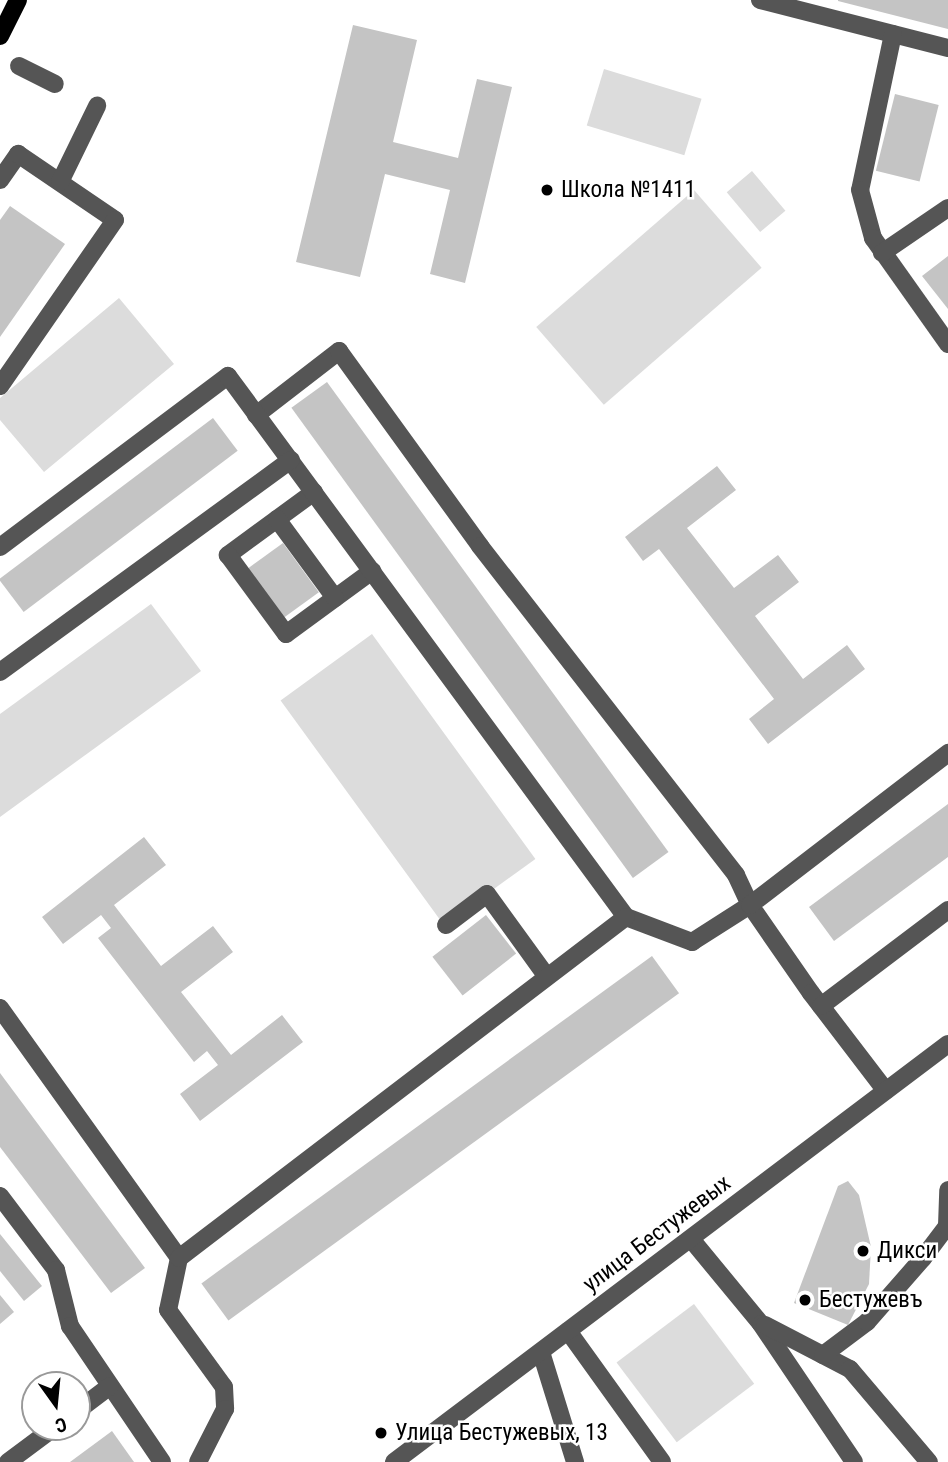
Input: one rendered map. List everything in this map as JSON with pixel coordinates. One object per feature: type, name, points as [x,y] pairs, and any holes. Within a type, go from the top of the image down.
[{"type":"main road","points":[[0,36],[18,0]]},
{"type":"street","points":[[760,0],[948,48]]},
{"type":"street","points":[[893,34],[860,190],[873,238],[948,344]]},
{"type":"street","points":[[19,66],[55,84]]},
{"type":"street","points":[[60,182],[97,106]]},
{"type":"street","points":[[0,180],[18,153],[115,220],[0,386]]},
{"type":"street","points":[[882,253],[948,208]]},
{"type":"street","points":[[256,415],[339,351],[481,546],[736,875],[750,905],[821,1006],[886,1091]]},
{"type":"street","points":[[0,547],[228,376],[626,917],[692,942],[750,905],[948,752]]},
{"type":"street","points":[[0,672],[291,460]]},
{"type":"street","points":[[314,492],[228,555],[286,634],[372,571]]},
{"type":"street","points":[[277,519],[335,598]]},
{"type":"street","points":[[446,925],[487,894],[547,977]]},
{"type":"street","points":[[821,1006],[948,910]]},
{"type":"street","points":[[198,1462],[225,1409],[224,1387],[168,1310],[179,1258],[626,917]]},
{"type":"street","points":[[0,1008],[179,1258]]},
{"type":"street","name":"улица Бестужевых","points":[[394,1462],[946,1048]]},
{"type":"street","points":[[822,1354],[867,1322],[923,1258],[947,1226],[948,1190]]},
{"type":"street","points":[[0,1196],[56,1270],[70,1325],[162,1462]]},
{"type":"street","points":[[691,1239],[761,1324],[854,1462]]},
{"type":"street","points":[[761,1324],[850,1369],[929,1462]]},
{"type":"street","points":[[568,1331],[662,1462]]},
{"type":"street","points":[[541,1352],[575,1462]]},
{"type":"street","points":[[91,1400],[110,1386]]},
{"type":"street","points":[[8,1462],[36,1441]]},
{"type":"shaded area","points":[[604,69],[702,99],[684,155],[587,125]]},
{"type":"shaded area","points":[[752,171],[785,211],[760,232],[727,192]]},
{"type":"shaded area","points":[[694,190],[762,268],[604,405],[536,327]]},
{"type":"shaded area","points":[[119,298],[174,364],[44,472],[0,420],[0,398]]},
{"type":"shaded area","points":[[151,604],[201,671],[0,817],[0,714]]},
{"type":"shaded area","points":[[372,634],[535,859],[444,925],[281,700]]},
{"type":"shaded area","points":[[694,1304],[754,1384],[677,1442],[617,1362]]},
{"type":"building","points":[[948,0],[948,29],[838,1]]},
{"type":"building","points":[[353,25],[417,40],[393,142],[458,158],[477,79],[512,87],[465,283],[430,274],[450,190],[385,174],[360,277],[296,262]]},
{"type":"building","points":[[895,94],[939,105],[920,182],[876,171]]},
{"type":"building","points":[[10,206],[65,244],[0,337],[0,220]]},
{"type":"building","points":[[948,256],[948,309],[922,276]]},
{"type":"building","points":[[327,382],[669,852],[633,878],[291,408]]},
{"type":"building","points":[[213,418],[238,451],[24,612],[0,579]]},
{"type":"building","points":[[717,466],[736,490],[687,528],[734,588],[778,555],[799,582],[755,616],[803,679],[847,645],[865,669],[768,744],[749,719],[774,699],[659,549],[643,561],[625,537]]},
{"type":"building","points":[[283,543],[319,592],[284,618],[248,568]]},
{"type":"building","points":[[948,804],[948,857],[834,941],[809,907]]},
{"type":"building","points":[[144,837],[166,865],[114,905],[161,966],[213,926],[233,952],[181,992],[231,1055],[282,1015],[303,1042],[200,1121],[180,1094],[218,1065],[207,1051],[194,1062],[98,938],[111,928],[101,915],[63,944],[42,917]]},
{"type":"building","points":[[486,915],[516,954],[463,995],[432,957]]},
{"type":"building","points":[[652,956],[679,993],[228,1321],[201,1283]]},
{"type":"building","points":[[0,1073],[145,1268],[111,1293],[0,1147]]},
{"type":"building","points":[[848,1181],[859,1195],[871,1247],[869,1284],[848,1325],[794,1303],[838,1186]]},
{"type":"building","points":[[0,1234],[42,1286],[24,1301],[0,1271]]},
{"type":"building","points":[[0,1295],[14,1312],[0,1324]]},
{"type":"building","points":[[112,1431],[134,1462],[70,1462]]},
{"type":"place","name":"Школа №1411","points":[[547,190]]},
{"type":"place","name":"Дикси","points":[[863,1251]]},
{"type":"place","name":"Бестужевъ","points":[[805,1300]]},
{"type":"place","name":"Улица Бестужевых, 13","points":[[381,1433]]}]
